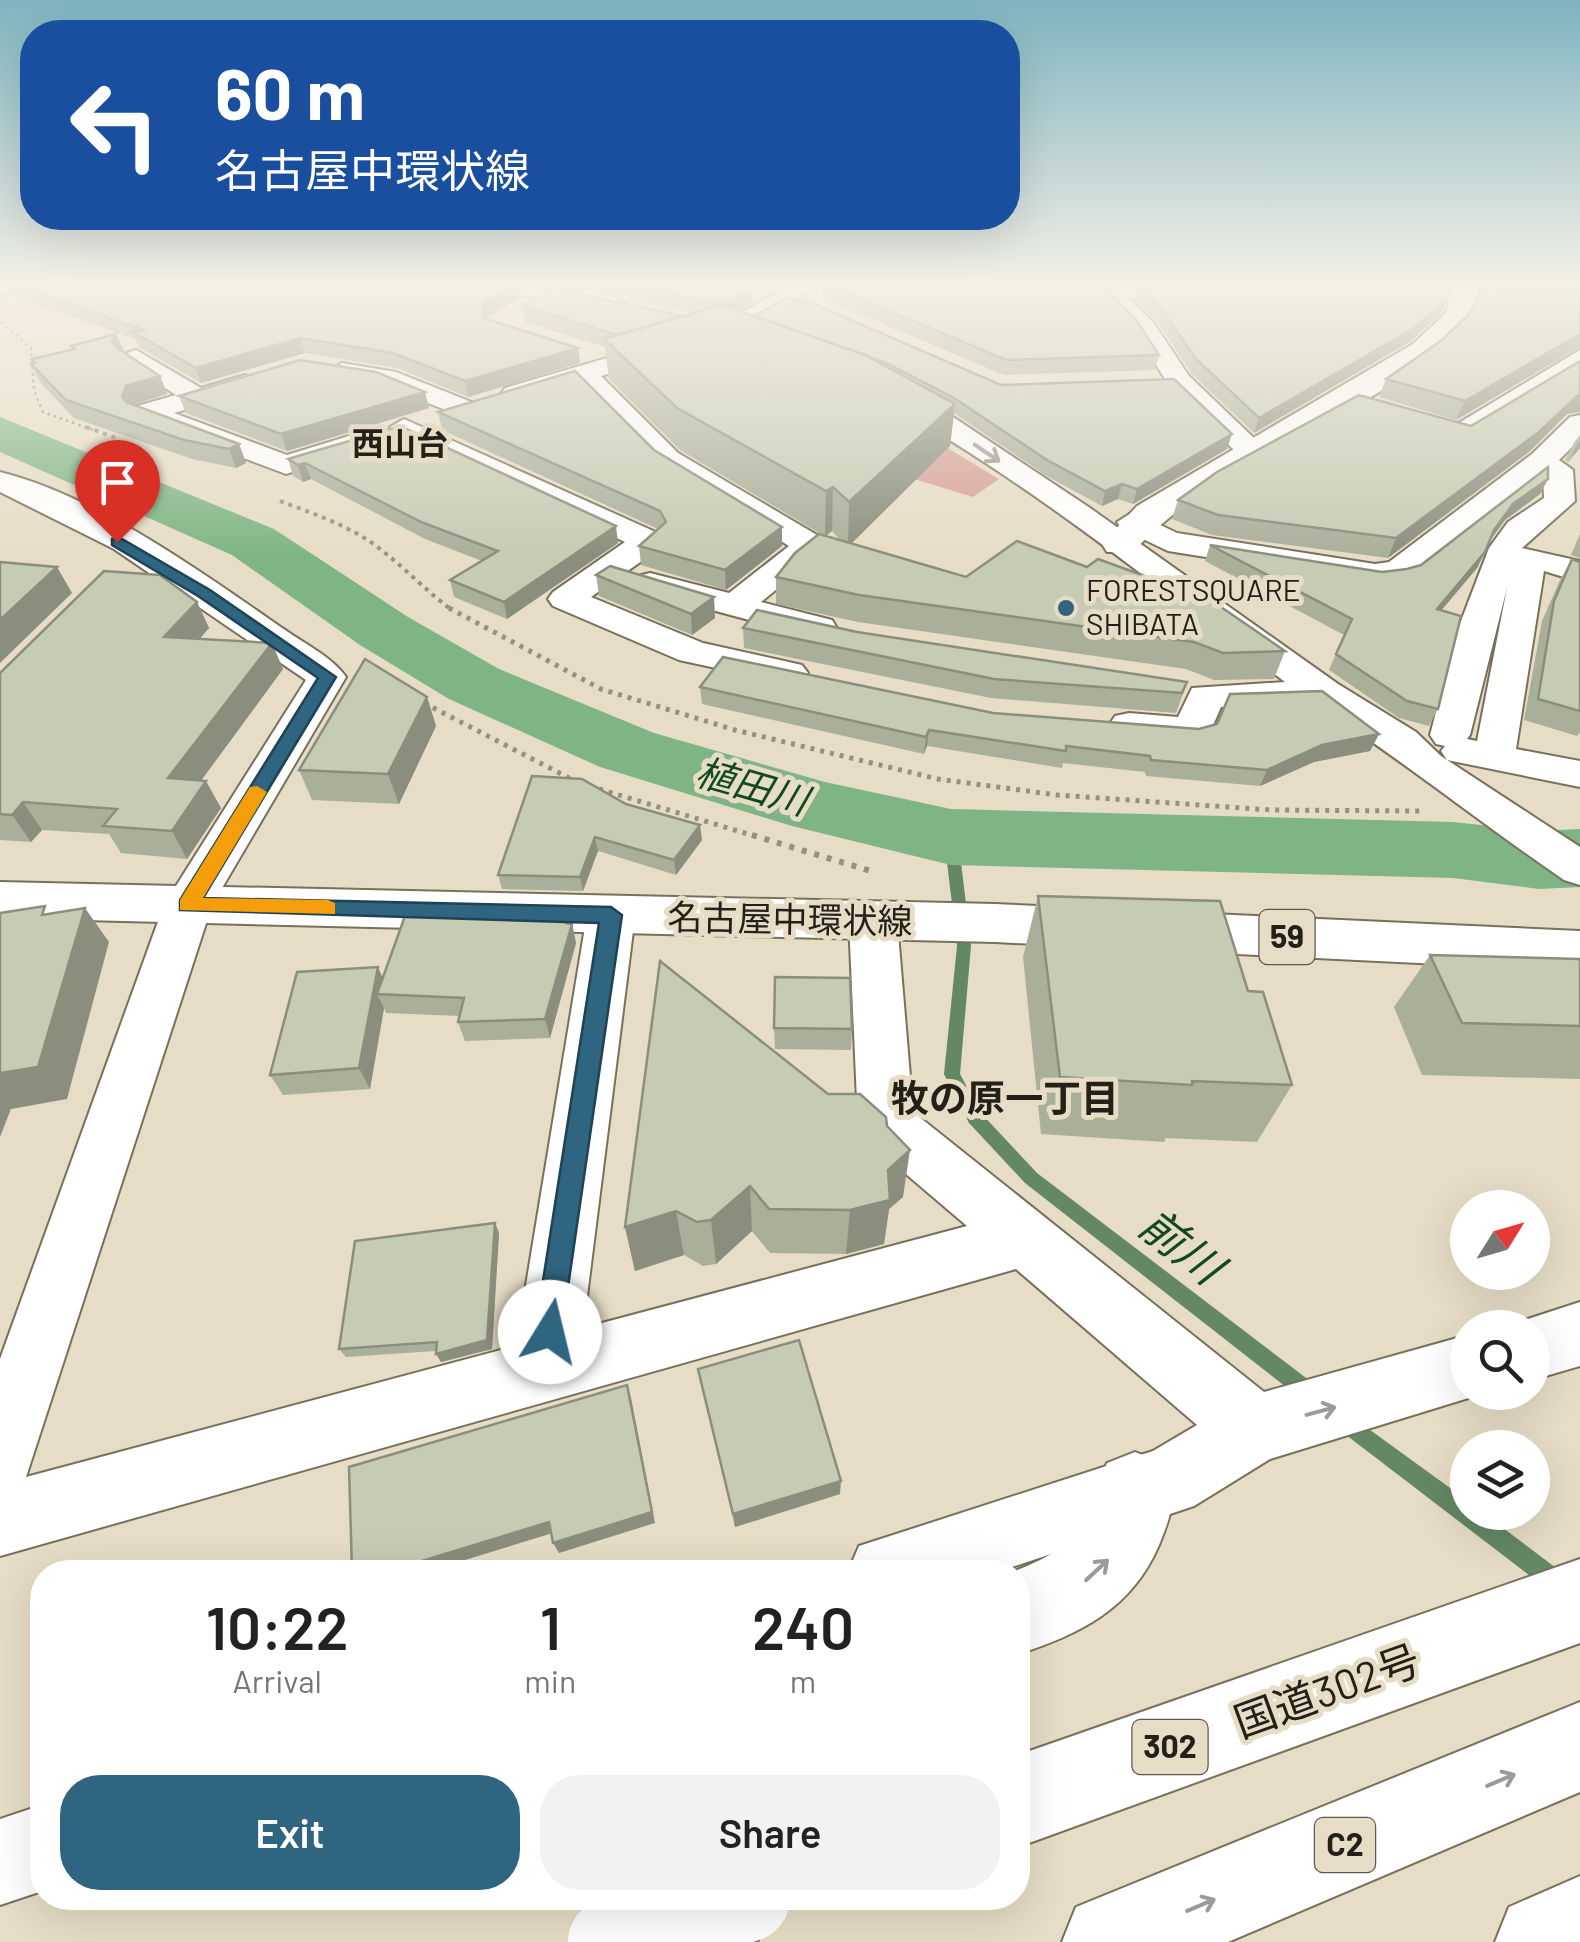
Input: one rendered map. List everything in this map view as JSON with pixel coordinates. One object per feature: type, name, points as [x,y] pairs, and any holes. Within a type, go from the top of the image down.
[{"type":"main road","points":[[1126,533],[1249,449],[1385,376]]},
{"type":"main road","name":"名古屋中環状線","points":[[0,900],[995,923],[1580,951]]},
{"type":"main road","points":[[1030,1608],[1101,1572],[1130,1525],[1135,1491]]},
{"type":"main road","name":"国道302号","points":[[1030,1800],[1580,1601]]},
{"type":"main road","points":[[1030,1800],[1580,1621]]},
{"type":"main road","name":"C2","points":[[1111,1942],[1580,1747]]},
{"type":"main road","points":[[612,1942],[706,1910]]},
{"type":"main road","points":[[624,1942],[709,1910]]},
{"type":"main road","points":[[1544,1942],[1580,1925]]},
{"type":"street","points":[[164,376],[198,397]]},
{"type":"street","points":[[268,376],[147,412],[286,465],[578,376]]},
{"type":"street","points":[[371,376],[464,408]]},
{"type":"street","points":[[586,376],[668,460],[810,544],[732,607]]},
{"type":"street","points":[[1175,376],[1249,449]]},
{"type":"street","points":[[1346,399],[1460,434],[1552,376]]},
{"type":"street","points":[[1142,382],[1179,382]]},
{"type":"street","points":[[874,386],[1126,533],[1324,692],[1426,747],[1496,811],[1580,869]]},
{"type":"street","points":[[1126,533],[1375,574],[1398,571],[1416,562],[1540,462],[1580,423]]},
{"type":"street","points":[[404,428],[648,541],[566,600],[692,652],[826,681]]},
{"type":"street","points":[[1540,462],[1580,471]]},
{"type":"street","points":[[1426,747],[1505,547],[1514,534],[1560,501],[1558,470],[1540,462]]},
{"type":"street","points":[[0,481],[58,508],[132,566],[328,677],[188,905],[0,1454]]},
{"type":"street","points":[[1494,756],[1530,556],[1580,572]]},
{"type":"street","points":[[607,570],[732,607],[857,637]]},
{"type":"street","points":[[1166,682],[1185,685],[1206,696],[1324,692]]},
{"type":"street","points":[[1100,723],[1193,730],[1206,696]]},
{"type":"street","points":[[1426,747],[1580,774]]},
{"type":"street","points":[[544,1370],[611,915]]},
{"type":"street","points":[[897,922],[886,1123],[1254,1429]]},
{"type":"street","points":[[0,1520],[1023,1239]]},
{"type":"street","points":[[1550,1343],[1580,1334]]},
{"type":"street","points":[[922,1560],[1169,1481],[1254,1429],[1450,1373]]},
{"type":"street","points":[[0,1862],[30,1852]]},
{"type":"path","points":[[423,702],[576,782]]},
{"type":"path","points":[[593,788],[927,887],[897,922]]},
{"type":"shaded area","points":[[944,446],[999,479],[973,497],[904,476]]},
{"type":"building","points":[[42,376],[159,376],[126,386],[122,396],[126,402],[239,444],[229,449],[184,440],[66,400]]},
{"type":"building","points":[[247,376],[385,376],[425,392],[281,434],[179,396]]},
{"type":"building","points":[[451,376],[483,376],[465,381]]},
{"type":"building","points":[[560,376],[580,376],[654,450],[782,527],[725,570],[639,546],[666,522],[660,511],[438,412]]},
{"type":"building","points":[[643,376],[903,376],[955,404],[849,502],[833,487],[826,491],[677,408]]},
{"type":"building","points":[[911,376],[979,376],[1001,385],[1174,379],[1232,434],[1137,489],[1122,484],[1105,491],[1047,460],[954,398]]},
{"type":"building","points":[[1214,376],[1332,376],[1259,418]]},
{"type":"building","points":[[1391,376],[1509,376],[1465,401],[1386,379]]},
{"type":"building","points":[[1555,376],[1580,376],[1580,396],[1539,432],[1396,538],[1218,515],[1178,500],[1217,472],[1359,395],[1471,426]]},
{"type":"building","points":[[400,426],[616,526],[504,602],[450,580],[498,551],[421,522],[305,463],[298,465],[288,459]]},
{"type":"building","points":[[1548,467],[1548,479],[1513,504],[1494,530],[1485,552],[1437,609],[1461,616],[1438,709],[1407,701],[1336,654],[1352,619],[1210,545],[1382,572],[1407,569],[1421,565]]},
{"type":"building","points":[[819,534],[966,577],[1017,541],[1087,567],[1098,559],[1211,600],[1285,651],[1223,653],[1194,642],[859,595],[776,577],[795,553]]},
{"type":"building","points":[[1572,559],[1580,562],[1580,711],[1538,699],[1554,601]]},
{"type":"building","points":[[0,562],[57,567],[0,620]]},
{"type":"building","points":[[610,566],[714,597],[691,614],[596,575]]},
{"type":"building","points":[[104,571],[160,575],[197,602],[164,637],[272,643],[168,778],[206,781],[172,831],[103,826],[117,809],[23,802],[12,815],[0,814],[0,673]]},
{"type":"building","points":[[757,610],[857,632],[1187,682],[1182,693],[994,679],[743,628]]},
{"type":"building","points":[[723,657],[993,713],[1199,729],[1217,724],[1230,694],[1322,691],[1379,734],[1322,745],[1267,770],[1151,760],[1150,756],[1066,746],[1066,751],[929,730],[926,737],[700,687]]},
{"type":"building","points":[[365,659],[427,697],[388,774],[299,770]]},
{"type":"building","points":[[532,776],[582,779],[626,804],[700,825],[674,860],[595,837],[580,877],[498,875]]},
{"type":"building","points":[[1038,896],[1220,901],[1248,991],[1263,992],[1292,1085],[1192,1081],[1192,1085],[1060,1077]]},
{"type":"building","points":[[45,906],[42,915],[85,908],[38,1067],[0,1073],[0,913]]},
{"type":"building","points":[[406,913],[567,917],[566,923],[572,924],[545,1019],[458,1022],[464,998],[377,994]]},
{"type":"building","points":[[1430,955],[1580,959],[1580,1026],[1462,1023]]},
{"type":"building","points":[[660,961],[828,1094],[860,1094],[886,1117],[887,1126],[910,1150],[888,1170],[890,1200],[850,1210],[769,1209],[750,1186],[711,1220],[697,1222],[676,1211],[625,1227]]},
{"type":"building","points":[[378,967],[359,1068],[270,1075],[297,972]]},
{"type":"building","points":[[775,977],[850,978],[852,1029],[774,1028]]},
{"type":"building","points":[[495,1223],[487,1340],[436,1354],[437,1342],[339,1349],[355,1241]]},
{"type":"building","points":[[799,1340],[841,1481],[733,1514],[698,1369]]},
{"type":"building","points":[[627,1385],[652,1512],[553,1543],[549,1522],[425,1560],[352,1560],[349,1467]]},
{"type":"waterway","name":"植田川","points":[[0,433],[253,542],[384,631],[474,684],[627,750],[820,807],[951,837],[1453,850],[1539,860],[1580,858]]},
{"type":"waterway","name":"前川","points":[[951,837],[964,946],[952,1074],[975,1118],[1031,1178],[1311,1394]]},
{"type":"waterway","name":"前川","points":[[1344,1421],[1580,1600]]},
{"type":"slow traffic","points":[[257,792],[188,905],[328,908]]},
{"type":"place","name":"FORESTSQUARE SHIBATA","points":[[1066,608]]},
{"type":"district","name":"西山台","points":[[400,444]]},
{"type":"district","name":"牧の原一丁目","points":[[1005,1099]]},
{"type":"route","points":[[117,542],[204,593],[328,677],[188,905],[611,915],[550,1332]]}]
